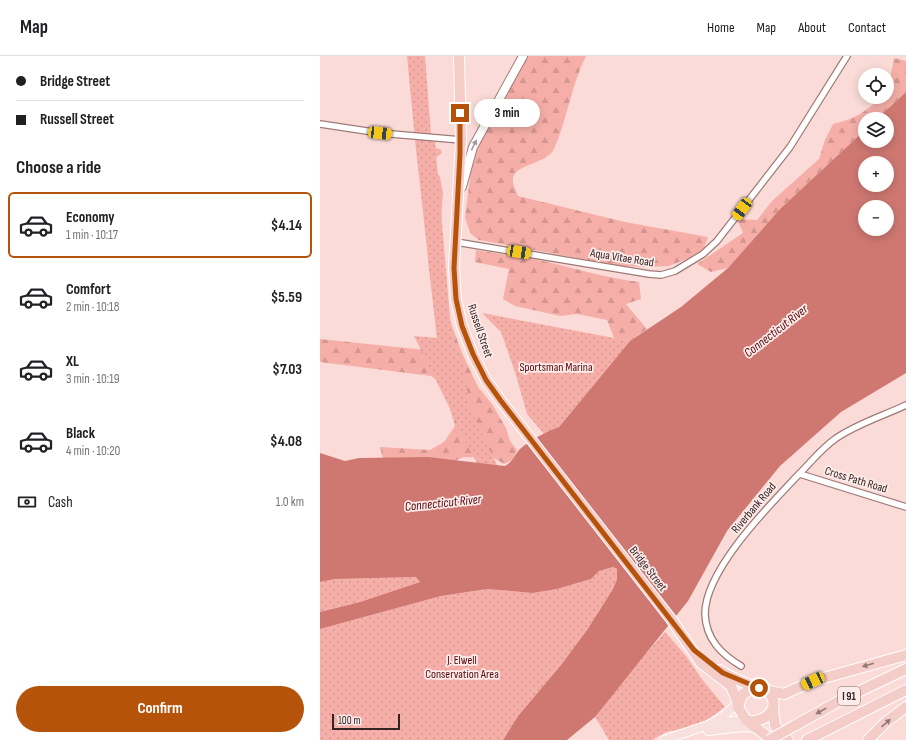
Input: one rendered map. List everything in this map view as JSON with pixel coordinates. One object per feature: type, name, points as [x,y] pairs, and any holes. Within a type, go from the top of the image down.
[{"type":"highway","name":"Russell Street","points":[[460,57],[461,140],[454,282],[457,307],[464,332],[479,367],[509,411],[581,505]]},
{"type":"highway","name":"Bridge Street","points":[[581,505],[694,650],[705,668],[732,686],[738,703]]},
{"type":"highway","name":"Bridge Street","points":[[694,650],[723,673],[754,687]]},
{"type":"highway","points":[[771,740],[739,710],[738,703],[742,695],[754,687],[784,694],[813,681],[906,655]]},
{"type":"highway","name":"I 91","points":[[771,740],[841,700],[906,669]]},
{"type":"highway","points":[[765,690],[771,697],[775,726],[788,740]]},
{"type":"highway","name":"I 91","points":[[808,740],[906,690]]},
{"type":"highway","points":[[868,740],[886,722],[906,707]]},
{"type":"highway","points":[[748,720],[763,720],[770,715],[773,709]]},
{"type":"main road","points":[[458,210],[466,168],[473,147],[523,56]]},
{"type":"main road","points":[[664,740],[698,730],[722,718],[738,703]]},
{"type":"main road","points":[[708,731],[729,721],[748,720]]},
{"type":"main road","points":[[683,734],[744,727],[757,728]]},
{"type":"street","name":"Aqua Vitae Road","points":[[456,242],[648,274],[661,274],[674,270],[708,250],[727,230],[787,151],[847,56]]},
{"type":"street","points":[[320,124],[400,135],[461,140]]},
{"type":"street","name":"Riverbank Road","points":[[741,666],[722,654],[709,632],[705,613],[709,593],[720,571],[745,535],[771,503],[800,474],[820,451],[841,435],[906,405]]},
{"type":"street","name":"Cross Path Road","points":[[800,474],[906,508]]},
{"type":"green space","points":[[407,56],[425,56],[431,134],[435,141],[452,341],[464,363],[469,407],[526,525],[510,530],[414,336],[437,338]]},
{"type":"green space","points":[[527,56],[586,56],[576,79],[554,149],[544,158],[517,171],[514,175],[513,183],[518,196],[625,222],[708,237],[704,248],[692,257],[669,266],[621,266],[479,240],[471,234],[465,218],[473,153]]},
{"type":"green space","points":[[894,58],[906,61],[906,92],[894,103],[894,68],[892,68]]},
{"type":"green space","points":[[873,104],[893,104],[885,112],[862,112]]},
{"type":"green space","points":[[858,114],[858,137],[780,209],[728,268],[711,272],[697,264],[743,233],[737,219],[757,220],[772,201],[819,159],[825,140],[833,124]]},
{"type":"green space","points":[[429,147],[440,149],[442,152],[432,160],[432,165],[440,177],[443,193],[441,222],[445,307],[462,353],[478,387],[492,404],[506,428],[510,441],[517,450],[512,460],[504,464],[494,458],[464,457],[452,462],[383,459],[380,447],[430,450],[444,442],[455,426],[443,384],[431,376],[320,362],[320,339],[435,351],[438,343],[428,261],[425,200]]},
{"type":"green space","points":[[476,250],[535,259],[639,282],[641,299],[626,304],[647,329],[630,341],[614,338],[607,320],[577,314],[560,316],[515,306],[503,299],[509,269],[475,262]]},
{"type":"green space","name":"Sportsman Marina","points":[[482,313],[630,341],[559,427],[544,434],[527,414],[515,372],[501,332]]},
{"type":"green space","name":"J. Elwell Conservation Area","points":[[613,567],[617,569],[617,579],[613,589],[587,630],[561,665],[518,716],[503,740],[320,740],[320,629],[441,596],[487,589],[533,593],[557,589],[591,579],[599,571]]},
{"type":"green space","points":[[417,577],[420,582],[360,602],[320,612],[320,582],[335,579]]},
{"type":"green space","points":[[665,632],[686,656],[701,678],[725,707],[700,725],[666,732],[652,740],[609,740],[595,717],[618,686]]},
{"type":"water","name":"Connecticut River","points":[[906,92],[906,373],[841,412],[780,466],[727,531],[688,601],[595,717],[567,740],[503,740],[518,716],[561,665],[587,630],[613,589],[617,579],[617,569],[613,567],[599,571],[591,579],[557,589],[533,593],[487,589],[441,596],[320,629],[320,612],[360,602],[420,582],[416,577],[335,579],[320,582],[320,453],[345,461],[359,458],[428,457],[505,466],[524,446],[538,436],[559,427],[630,341],[681,307],[728,268],[780,209],[858,137],[858,148],[894,148],[894,112],[885,112]]},
{"type":"route","points":[[460,113],[461,140],[454,282],[460,320],[475,360],[486,380],[501,401],[694,650],[710,665],[723,673],[759,688]]}]
